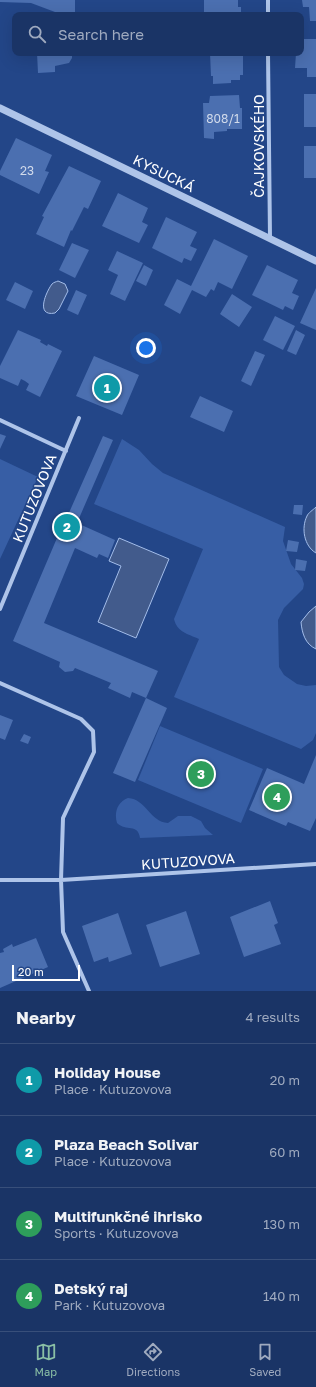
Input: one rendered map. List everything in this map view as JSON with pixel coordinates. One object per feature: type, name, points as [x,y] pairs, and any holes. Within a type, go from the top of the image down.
[{"type":"street","points":[[268,0],[268,12]]},
{"type":"street","name":"ČAJKOVSKÉHO","points":[[268,56],[270,238]]},
{"type":"street","name":"KYSUCKÁ","points":[[0,108],[316,261]]},
{"type":"street","name":"KUTUZOVOVA","points":[[0,610],[79,418]]},
{"type":"street","points":[[0,420],[66,451]]},
{"type":"street","points":[[0,683],[81,719],[92,731],[94,752],[63,818],[62,880],[63,932],[89,991]]},
{"type":"street","name":"KUTUZOVOVA","points":[[0,880],[62,880],[316,864]]},
{"type":"shaded area","points":[[58,281],[65,284],[68,291],[59,309],[55,313],[49,313],[45,311],[44,308],[45,298],[52,284]]},
{"type":"shaded area","points":[[122,439],[139,450],[163,473],[285,527],[283,541],[291,564],[302,578],[304,584],[303,589],[284,608],[278,620],[279,667],[284,675],[297,684],[306,686],[316,685],[316,733],[313,740],[301,749],[174,697],[199,639],[180,630],[174,619],[203,549],[94,504]]},
{"type":"shaded area","points":[[0,459],[38,477],[0,559]]},
{"type":"shaded area","points":[[316,507],[316,553],[306,541],[304,526],[309,513]]},
{"type":"shaded area","points":[[119,538],[169,559],[136,638],[98,622],[121,566],[109,561]]},
{"type":"shaded area","points":[[316,606],[316,649],[309,644],[305,638],[301,622]]},
{"type":"shaded area","points":[[160,726],[263,769],[241,823],[138,780]]},
{"type":"shaded area","points":[[128,798],[139,802],[162,822],[168,823],[178,816],[191,816],[201,821],[205,828],[213,835],[140,838],[139,833],[134,829],[120,826],[117,823],[117,808],[121,802]]},
{"type":"building","points":[[0,0],[75,0],[75,12],[55,12],[31,3],[0,2]]},
{"type":"building","points":[[204,0],[238,0],[238,7],[241,7],[241,12],[204,12]]},
{"type":"building","points":[[302,0],[316,0],[316,21],[310,21],[309,7],[303,7]]},
{"type":"building","points":[[304,39],[316,39],[316,77],[307,77],[307,68],[295,68],[296,56],[304,56]]},
{"type":"building","points":[[37,56],[72,56],[69,63],[55,66],[55,72],[38,73]]},
{"type":"building","points":[[210,56],[243,56],[243,75],[240,75],[240,80],[231,80],[231,83],[213,84],[213,76],[211,76]]},
{"type":"building","points":[[304,94],[316,94],[316,127],[304,127]]},
{"type":"building","points":[[239,95],[240,108],[242,108],[242,129],[227,129],[227,131],[214,132],[214,139],[204,138],[203,103],[209,103],[210,96]]},
{"type":"building","points":[[16,138],[52,155],[45,171],[49,172],[39,194],[0,175],[0,171]]},
{"type":"building","points":[[304,146],[316,146],[316,178],[304,178]]},
{"type":"building","points":[[69,166],[101,181],[88,209],[84,207],[72,231],[71,230],[64,247],[36,234],[44,217],[42,216]]},
{"type":"building","points":[[118,193],[148,208],[142,222],[148,225],[139,243],[102,226]]},
{"type":"building","points":[[166,217],[197,232],[190,246],[197,249],[191,261],[184,258],[182,263],[152,248]]},
{"type":"building","points":[[214,239],[248,256],[232,289],[218,282],[214,291],[211,289],[206,297],[192,290],[180,314],[164,305],[177,279],[191,286]]},
{"type":"building","points":[[72,243],[89,250],[75,278],[59,270]]},
{"type":"building","points":[[117,251],[143,263],[125,301],[110,294],[118,275],[108,270]]},
{"type":"building","points":[[144,265],[153,270],[146,286],[136,281]]},
{"type":"building","points":[[267,265],[298,280],[292,293],[299,296],[293,310],[285,306],[283,310],[252,295]]},
{"type":"building","points":[[15,282],[33,291],[25,309],[6,300]]},
{"type":"building","points":[[316,288],[316,330],[300,323]]},
{"type":"building","points":[[76,290],[87,295],[78,315],[67,310]]},
{"type":"building","points":[[232,294],[252,307],[239,327],[220,314]]},
{"type":"building","points":[[275,316],[295,326],[283,350],[263,340]]},
{"type":"building","points":[[18,330],[41,340],[40,342],[47,346],[48,344],[62,351],[40,397],[26,390],[29,384],[21,379],[18,386],[0,378],[0,366]]},
{"type":"building","points":[[296,330],[305,335],[296,355],[287,351]]},
{"type":"building","points":[[255,351],[265,355],[251,386],[241,381]]},
{"type":"building","points":[[94,356],[139,375],[122,415],[76,396]]},
{"type":"building","points":[[200,396],[233,411],[224,432],[190,417]]},
{"type":"building","points":[[0,434],[6,436],[0,449]]},
{"type":"building","points":[[103,436],[113,440],[77,523],[115,540],[108,558],[99,554],[97,558],[75,548],[44,623],[158,671],[146,698],[132,692],[130,698],[108,688],[111,683],[75,668],[73,671],[65,672],[59,667],[60,662],[13,641],[60,531],[58,531],[61,523],[64,524]]},
{"type":"building","points":[[294,505],[303,505],[302,515],[293,514]]},
{"type":"building","points":[[288,540],[299,542],[297,552],[286,551]]},
{"type":"building","points":[[296,559],[307,561],[305,571],[295,570]]},
{"type":"building","points":[[146,698],[167,708],[135,782],[113,773]]},
{"type":"building","points":[[0,715],[13,720],[5,740],[0,738]]},
{"type":"building","points":[[24,734],[31,737],[28,744],[20,741]]},
{"type":"building","points":[[316,755],[316,818],[310,831],[288,822],[286,826],[249,810],[267,768],[304,784]]},
{"type":"building","points":[[270,901],[278,923],[274,925],[281,944],[244,957],[230,917]]},
{"type":"building","points":[[186,911],[200,954],[160,967],[146,925]]},
{"type":"building","points":[[118,913],[132,954],[109,962],[108,957],[94,962],[82,926]]},
{"type":"building","points":[[36,938],[48,967],[0,988],[0,953],[4,952],[3,949],[12,944],[13,947]]},
{"type":"place","name":"Holiday House","points":[[107,388]]},
{"type":"place","name":"Plaza Beach Solivar","points":[[67,527]]},
{"type":"place","name":"Multifunkčné ihrisko","points":[[201,774]]},
{"type":"place","name":"Detský raj","points":[[277,797]]}]
